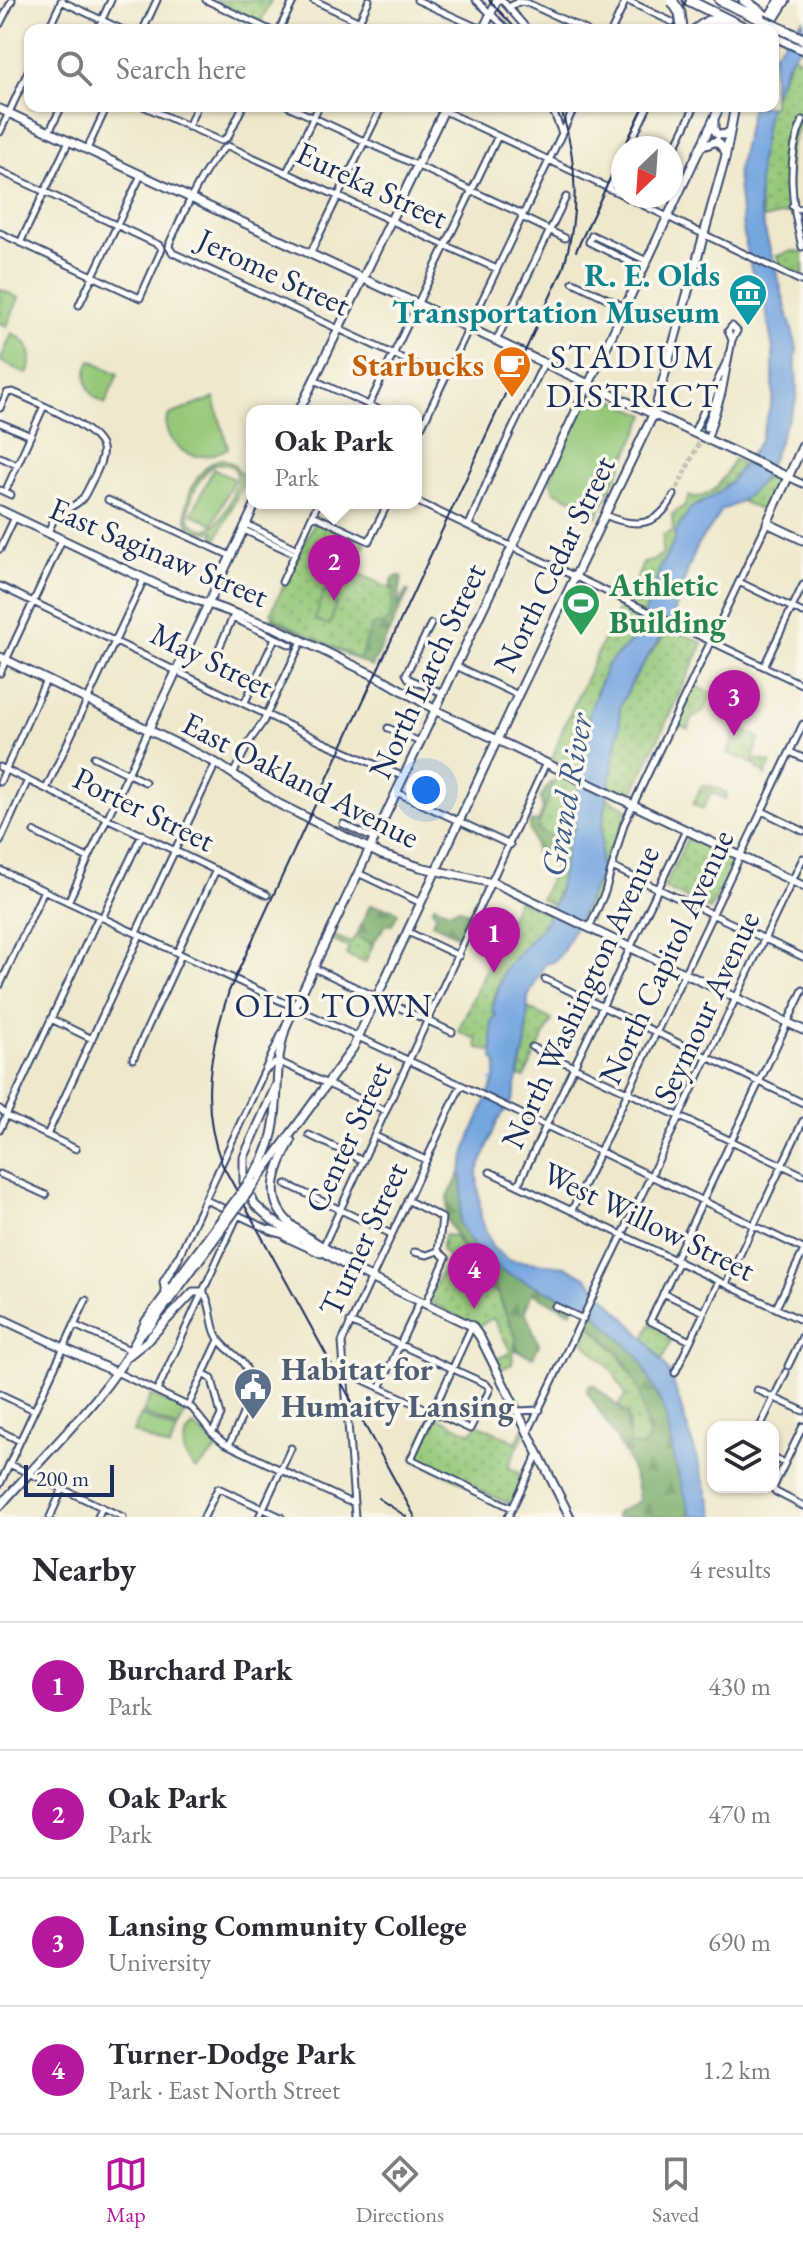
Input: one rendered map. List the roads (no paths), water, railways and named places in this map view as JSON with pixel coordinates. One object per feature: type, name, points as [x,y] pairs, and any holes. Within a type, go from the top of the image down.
[{"type":"highway","points":[[720,0],[757,24]]},
{"type":"highway","points":[[733,0],[758,24]]},
{"type":"highway","points":[[744,0],[758,24]]},
{"type":"highway","points":[[672,1],[680,13],[681,24]]},
{"type":"highway","points":[[694,1],[756,24]]},
{"type":"highway","points":[[702,24],[715,19],[752,24]]},
{"type":"highway","points":[[779,29],[803,33]]},
{"type":"highway","points":[[779,31],[803,39]]},
{"type":"highway","points":[[779,38],[803,49]]},
{"type":"highway","points":[[779,44],[803,55]]},
{"type":"main road","points":[[486,24],[500,0]]},
{"type":"main road","points":[[760,24],[783,0]]},
{"type":"main road","points":[[0,109],[788,477]]},
{"type":"main road","points":[[302,405],[443,112]]},
{"type":"main road","name":"North Larch Street","points":[[254,1180],[272,1142],[279,1062],[287,1024],[717,112]]},
{"type":"main road","name":"North Cedar Street","points":[[302,1119],[358,1037],[654,413],[704,235],[734,112]]},
{"type":"main road","points":[[714,118],[717,134],[724,135],[730,131]]},
{"type":"main road","points":[[701,147],[717,141],[726,152]]},
{"type":"main road","points":[[803,445],[767,523],[803,540]]},
{"type":"main road","points":[[148,731],[253,509]]},
{"type":"main road","name":"East Saginaw Street","points":[[0,510],[144,579],[302,641],[386,681],[435,710],[803,886]]},
{"type":"main road","name":"East Oakland Avenue","points":[[3,659],[216,763],[279,804],[370,849],[403,863],[493,882],[803,1030]]},
{"type":"main road","points":[[277,1084],[246,1150],[243,1176],[249,1195],[261,1212],[301,1238]]},
{"type":"main road","points":[[302,1119],[276,1169],[274,1195],[287,1221],[369,1276]]},
{"type":"main road","name":"North Larch Street","points":[[141,1333],[151,1325],[210,1240],[302,1119]]},
{"type":"main road","points":[[271,1230],[322,1247],[336,1260],[472,1326],[570,1517]]},
{"type":"main road","name":"North Larch Street","points":[[1,1504],[85,1412],[124,1359],[166,1293],[210,1240]]},
{"type":"main road","points":[[166,1293],[164,1282],[178,1258]]},
{"type":"main road","points":[[124,1359],[147,1341],[193,1292],[203,1292]]},
{"type":"main road","points":[[0,1318],[115,1372]]},
{"type":"street","points":[[0,24],[12,0]]},
{"type":"street","points":[[100,24],[111,0]]},
{"type":"street","points":[[146,24],[157,0]]},
{"type":"street","points":[[206,0],[257,24]]},
{"type":"street","points":[[282,24],[294,0]]},
{"type":"street","points":[[313,0],[365,24]]},
{"type":"street","points":[[358,24],[369,0]]},
{"type":"street","points":[[417,0],[470,24]]},
{"type":"street","points":[[476,0],[502,24]]},
{"type":"street","points":[[500,0],[523,24]]},
{"type":"street","points":[[615,24],[626,0],[672,22]]},
{"type":"street","points":[[51,24],[61,1],[110,24]]},
{"type":"street","points":[[509,7],[518,2],[527,3],[573,24]]},
{"type":"street","points":[[0,132],[24,80]]},
{"type":"street","points":[[49,132],[59,112]]},
{"type":"street","points":[[87,149],[104,112]]},
{"type":"street","points":[[159,112],[218,141],[228,137],[240,112]]},
{"type":"street","points":[[188,127],[194,112]]},
{"type":"street","points":[[301,112],[520,213],[522,217],[565,238]]},
{"type":"street","points":[[287,172],[316,112]]},
{"type":"street","points":[[311,252],[379,112]]},
{"type":"street","points":[[453,112],[609,189],[611,185]]},
{"type":"street","points":[[554,112],[562,133]]},
{"type":"street","points":[[422,420],[571,112]]},
{"type":"street","points":[[634,136],[645,112]]},
{"type":"street","points":[[681,136],[692,112]]},
{"type":"street","points":[[802,247],[792,206],[803,120]]},
{"type":"street","points":[[314,380],[369,405],[498,136]]},
{"type":"street","points":[[20,243],[69,141]]},
{"type":"street","name":"Eureka Street","points":[[191,197],[226,147],[233,147],[497,269]]},
{"type":"street","name":"Jerome Street","points":[[0,171],[159,245],[162,252],[140,298],[93,276]]},
{"type":"street","points":[[79,305],[141,174]]},
{"type":"street","name":"Jerome Street","points":[[191,197],[170,242],[170,250],[445,378]]},
{"type":"street","points":[[497,339],[566,197]]},
{"type":"street","points":[[792,206],[803,210]]},
{"type":"street","points":[[649,208],[803,282]]},
{"type":"street","points":[[0,233],[93,276]]},
{"type":"street","points":[[592,235],[604,241],[646,265],[589,242],[592,235]]},
{"type":"street","points":[[600,248],[604,241]]},
{"type":"street","points":[[573,282],[626,308]]},
{"type":"street","points":[[708,438],[732,340]]},
{"type":"street","points":[[694,432],[730,356]]},
{"type":"street","points":[[469,525],[545,361]]},
{"type":"street","points":[[706,428],[725,377]]},
{"type":"street","points":[[713,405],[715,384]]},
{"type":"street","points":[[0,408],[9,392],[69,417],[101,447],[101,459],[85,495],[58,512],[48,533]]},
{"type":"street","points":[[5,492],[44,406]]},
{"type":"street","points":[[0,423],[29,435]]},
{"type":"street","points":[[0,457],[17,465]]},
{"type":"street","points":[[788,477],[803,484]]},
{"type":"street","points":[[605,515],[629,522],[650,520],[666,512],[674,495]]},
{"type":"street","points":[[108,500],[231,556]]},
{"type":"street","points":[[422,504],[803,685]]},
{"type":"street","points":[[282,582],[316,509]]},
{"type":"street","points":[[313,515],[369,541],[385,509]]},
{"type":"street","points":[[0,549],[15,517]]},
{"type":"street","points":[[585,926],[605,892],[620,836],[633,805],[767,523]]},
{"type":"street","points":[[245,527],[296,551]]},
{"type":"street","points":[[0,673],[3,659],[62,540]]},
{"type":"street","points":[[46,789],[144,579]]},
{"type":"street","points":[[739,582],[803,613]]},
{"type":"street","points":[[764,666],[803,585]]},
{"type":"street","name":"May Street","points":[[0,586],[323,742],[404,777]]},
{"type":"street","points":[[215,657],[233,615],[291,645]]},
{"type":"street","points":[[431,624],[406,674],[409,679],[443,693]]},
{"type":"street","points":[[245,702],[275,638]]},
{"type":"street","points":[[233,774],[268,713],[302,641]]},
{"type":"street","points":[[456,666],[518,695]]},
{"type":"street","points":[[0,782],[3,768],[46,680]]},
{"type":"street","name":"North Capitol Avenue","points":[[572,1210],[803,724]]},
{"type":"street","points":[[388,728],[420,742]]},
{"type":"street","points":[[68,902],[148,731]]},
{"type":"street","points":[[790,752],[803,758]]},
{"type":"street","points":[[94,757],[145,782]]},
{"type":"street","points":[[47,1135],[216,763]]},
{"type":"street","points":[[493,882],[546,763]]},
{"type":"street","name":"Porter Street","points":[[3,768],[267,895]]},
{"type":"street","points":[[0,842],[28,780]]},
{"type":"street","points":[[396,792],[510,845]]},
{"type":"street","points":[[762,811],[803,831]]},
{"type":"street","points":[[343,824],[374,839]]},
{"type":"street","name":"North Washington Avenue","points":[[518,1185],[686,830]]},
{"type":"street","points":[[34,832],[88,858]]},
{"type":"street","points":[[0,1129],[142,834]]},
{"type":"street","name":"Seymour Avenue","points":[[535,1422],[803,858]]},
{"type":"street","points":[[612,867],[803,957]]},
{"type":"street","points":[[133,1059],[216,870]]},
{"type":"street","points":[[0,871],[546,1125],[803,1250],[776,1308]]},
{"type":"street","points":[[358,873],[422,903]]},
{"type":"street","name":"Center Street","points":[[322,1247],[493,882]]},
{"type":"street","points":[[0,985],[44,890]]},
{"type":"street","points":[[408,932],[459,956]]},
{"type":"street","points":[[314,968],[452,1032]]},
{"type":"street","points":[[545,979],[803,1103]]},
{"type":"street","points":[[690,1341],[650,1321],[803,990]]},
{"type":"street","points":[[51,1019],[92,1039]]},
{"type":"street","name":"North Larch Street","points":[[178,1258],[287,1024]]},
{"type":"street","points":[[532,1047],[803,1175]]},
{"type":"street","points":[[266,1070],[279,1062],[386,1111]]},
{"type":"street","name":"Turner Street","points":[[355,1517],[342,1342],[369,1276],[461,1085]]},
{"type":"street","points":[[0,1109],[76,1149]]},
{"type":"street","points":[[726,1284],[803,1121]]},
{"type":"street","points":[[309,1135],[363,1161]]},
{"type":"street","points":[[375,1136],[426,1160]]},
{"type":"street","name":"West Willow Street","points":[[490,1172],[803,1321]]},
{"type":"street","points":[[0,1174],[46,1195]]},
{"type":"street","points":[[286,1184],[391,1234]]},
{"type":"street","points":[[206,1200],[336,1260]]},
{"type":"street","points":[[407,1200],[442,1218],[438,1251]]},
{"type":"street","points":[[157,1391],[238,1215]]},
{"type":"street","points":[[414,1252],[423,1255],[438,1251]]},
{"type":"street","points":[[380,1388],[446,1258],[438,1251]]},
{"type":"street","points":[[675,1373],[719,1281]]},
{"type":"street","points":[[203,1292],[208,1298],[219,1340],[245,1366],[248,1374],[249,1401],[229,1445]]},
{"type":"street","points":[[663,1293],[704,1312]]},
{"type":"street","points":[[0,1484],[86,1300]]},
{"type":"street","points":[[555,1306],[584,1318]]},
{"type":"street","points":[[344,1371],[471,1429],[489,1387],[350,1322]]},
{"type":"street","points":[[74,1325],[130,1350]]},
{"type":"street","points":[[472,1326],[411,1457],[413,1462],[512,1508]]},
{"type":"street","points":[[763,1421],[803,1335]]},
{"type":"street","points":[[188,1406],[219,1340]]},
{"type":"street","points":[[115,1372],[188,1406],[199,1414],[212,1433],[229,1445],[354,1502]]},
{"type":"street","points":[[202,1374],[212,1379],[220,1412],[212,1433]]},
{"type":"street","points":[[757,1390],[803,1411]]},
{"type":"street","points":[[0,1394],[34,1410]]},
{"type":"street","points":[[517,1411],[541,1409]]},
{"type":"street","points":[[528,1432],[535,1422]]},
{"type":"street","points":[[534,1445],[535,1422]]},
{"type":"street","points":[[803,1426],[774,1491],[803,1506]]},
{"type":"street","points":[[0,1431],[20,1441]]},
{"type":"street","points":[[259,1517],[291,1448]]},
{"type":"street","points":[[508,1517],[538,1453]]},
{"type":"street","points":[[779,1460],[785,1463]]},
{"type":"street","points":[[9,1464],[123,1517]]},
{"type":"street","points":[[50,1517],[63,1488]]},
{"type":"street","points":[[204,1517],[218,1488],[281,1517]]},
{"type":"street","points":[[98,1517],[102,1507]]},
{"type":"water","points":[[803,19],[803,42],[787,63],[779,82],[779,47]]},
{"type":"water","name":"Grand River","points":[[751,112],[768,112],[759,163],[759,209],[797,348],[795,404],[762,479],[745,498],[721,510],[700,541],[671,629],[658,641],[620,706],[620,724],[602,827],[599,877],[563,951],[555,961],[544,965],[528,997],[526,1042],[513,1099],[497,1122],[477,1174],[481,1218],[492,1247],[508,1260],[565,1266],[587,1278],[647,1341],[671,1375],[715,1517],[692,1517],[676,1467],[665,1411],[639,1357],[592,1310],[482,1260],[459,1223],[463,1186],[461,1172],[468,1144],[495,1079],[497,1064],[493,1058],[491,1023],[496,1014],[492,1011],[504,970],[544,925],[557,897],[568,840],[575,827],[575,802],[584,772],[581,764],[589,714],[607,665],[633,640],[676,531],[691,508],[716,495],[731,481],[760,441],[773,397],[773,350],[765,304],[751,269],[743,231],[737,173]]},
{"type":"tunnel","points":[[674,495],[706,428]]},
{"type":"railway","points":[[489,0],[511,24]]},
{"type":"railway","points":[[677,24],[686,0]]},
{"type":"railway","points":[[415,1517],[222,1164],[215,1142],[209,1099],[212,1056],[229,991],[563,269],[572,228],[575,187],[562,112]]},
{"type":"railway","points":[[630,136],[641,112]]},
{"type":"railway","points":[[576,251],[611,177]]},
{"type":"railway","points":[[378,1498],[407,1517]]},
{"type":"place","name":"R. E. Olds Transportation Museum","points":[[748,327]]},
{"type":"place","name":"Starbucks","points":[[512,399]]},
{"type":"place","name":"Oak Park","points":[[334,601]]},
{"type":"place","name":"Athletic Building","points":[[581,637]]},
{"type":"place","name":"Lansing Community College","points":[[734,736]]},
{"type":"place","name":"Burchard Park","points":[[494,973]]},
{"type":"place","name":"Turner-Dodge Park","points":[[474,1309]]},
{"type":"place","name":"Habitat for Humaity Lansing","points":[[253,1421]]},
{"type":"district","name":"STADIUM DISTRICT","points":[[633,376]]},
{"type":"district","name":"OLD TOWN","points":[[334,1005]]}]
